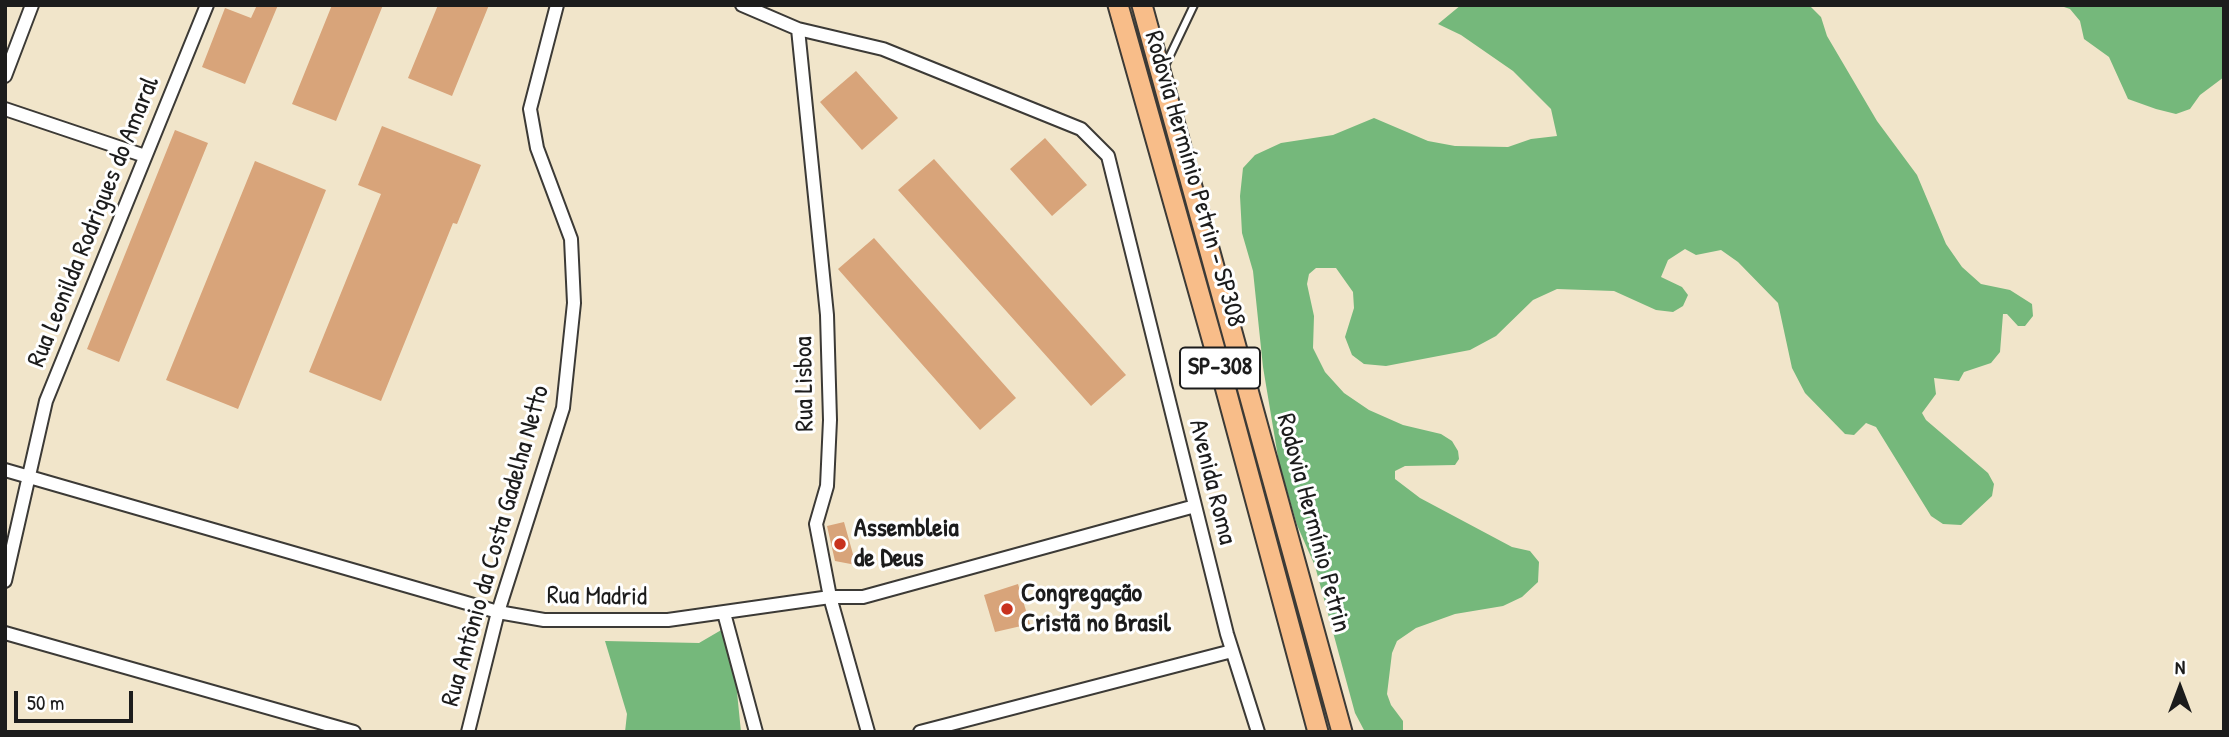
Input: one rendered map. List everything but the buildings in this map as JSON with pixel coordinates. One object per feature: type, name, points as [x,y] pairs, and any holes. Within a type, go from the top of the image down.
[{"type":"main road","name":"Rodovia Hermínio Petrin - SP308","points":[[1118,5],[1216,353],[1318,732]]},
{"type":"main road","name":"Rodovia Hermínio Petrin","points":[[1142,5],[1342,732]]},
{"type":"street","points":[[5,76],[32,5]]},
{"type":"street","name":"Rua Leonilda Rodrigues do Amaral","points":[[5,581],[46,401],[207,5]]},
{"type":"street","name":"Rua Antônio da Costa Gadelha Netto","points":[[468,732],[498,612],[563,408],[574,303],[571,239],[537,148],[530,109],[557,5]]},
{"type":"street","points":[[742,5],[798,29]]},
{"type":"street","name":"Avenida Roma","points":[[798,29],[883,49],[1081,129],[1108,156],[1232,651],[1258,732]]},
{"type":"street","name":"Rua Lisboa","points":[[798,29],[827,315],[830,420],[827,486],[816,524],[830,597],[867,732]]},
{"type":"street","points":[[5,109],[145,156]]},
{"type":"street","name":"Rua Madrid","points":[[5,470],[498,612],[544,620],[668,620],[830,597],[863,597],[1195,506]]},
{"type":"street","points":[[724,613],[756,732]]},
{"type":"street","points":[[5,633],[354,732]]},
{"type":"street","points":[[920,732],[1232,651]]},
{"type":"lane","points":[[1160,77],[1194,5]]},
{"type":"green space","points":[[1461,5],[1809,5],[1821,17],[1827,36],[1877,121],[1917,175],[1946,244],[1962,267],[1981,284],[2010,290],[2032,304],[2033,316],[2025,326],[2018,326],[2007,314],[2003,314],[2000,352],[1991,363],[1964,372],[1959,381],[1934,378],[1936,394],[1922,413],[1926,420],[1988,473],[1994,484],[1992,496],[1961,525],[1943,524],[1931,516],[1876,427],[1866,423],[1854,435],[1845,434],[1805,393],[1792,368],[1778,303],[1738,262],[1721,250],[1696,255],[1685,249],[1668,260],[1661,277],[1682,287],[1688,295],[1683,306],[1673,312],[1656,310],[1614,291],[1557,289],[1533,300],[1496,336],[1470,350],[1386,366],[1364,364],[1352,355],[1345,337],[1354,308],[1353,292],[1336,268],[1316,268],[1309,274],[1307,284],[1314,316],[1313,348],[1325,372],[1344,393],[1369,410],[1403,425],[1441,434],[1452,441],[1458,451],[1459,459],[1455,465],[1405,466],[1395,471],[1395,479],[1420,498],[1512,547],[1530,551],[1539,562],[1538,582],[1522,597],[1503,606],[1455,614],[1416,628],[1397,641],[1392,653],[1387,694],[1391,705],[1403,721],[1403,732],[1365,732],[1355,713],[1315,566],[1297,525],[1279,463],[1263,367],[1253,271],[1242,233],[1240,196],[1243,168],[1255,155],[1281,143],[1333,135],[1374,118],[1428,141],[1455,146],[1508,147],[1531,139],[1557,136],[1551,109],[1513,71],[1461,35],[1438,24]]},
{"type":"green space","points":[[2058,5],[2224,5],[2224,77],[2200,95],[2190,109],[2176,114],[2128,99],[2109,57],[2084,39],[2080,21],[2070,9]]},
{"type":"green space","points":[[723,629],[734,662],[741,732],[625,732],[627,714],[605,641],[699,643]]},
{"type":"place","name":"Assembleia de Deus","points":[[840,544]]},
{"type":"place","name":"Congregação Cristã no Brasil","points":[[1007,609]]}]
